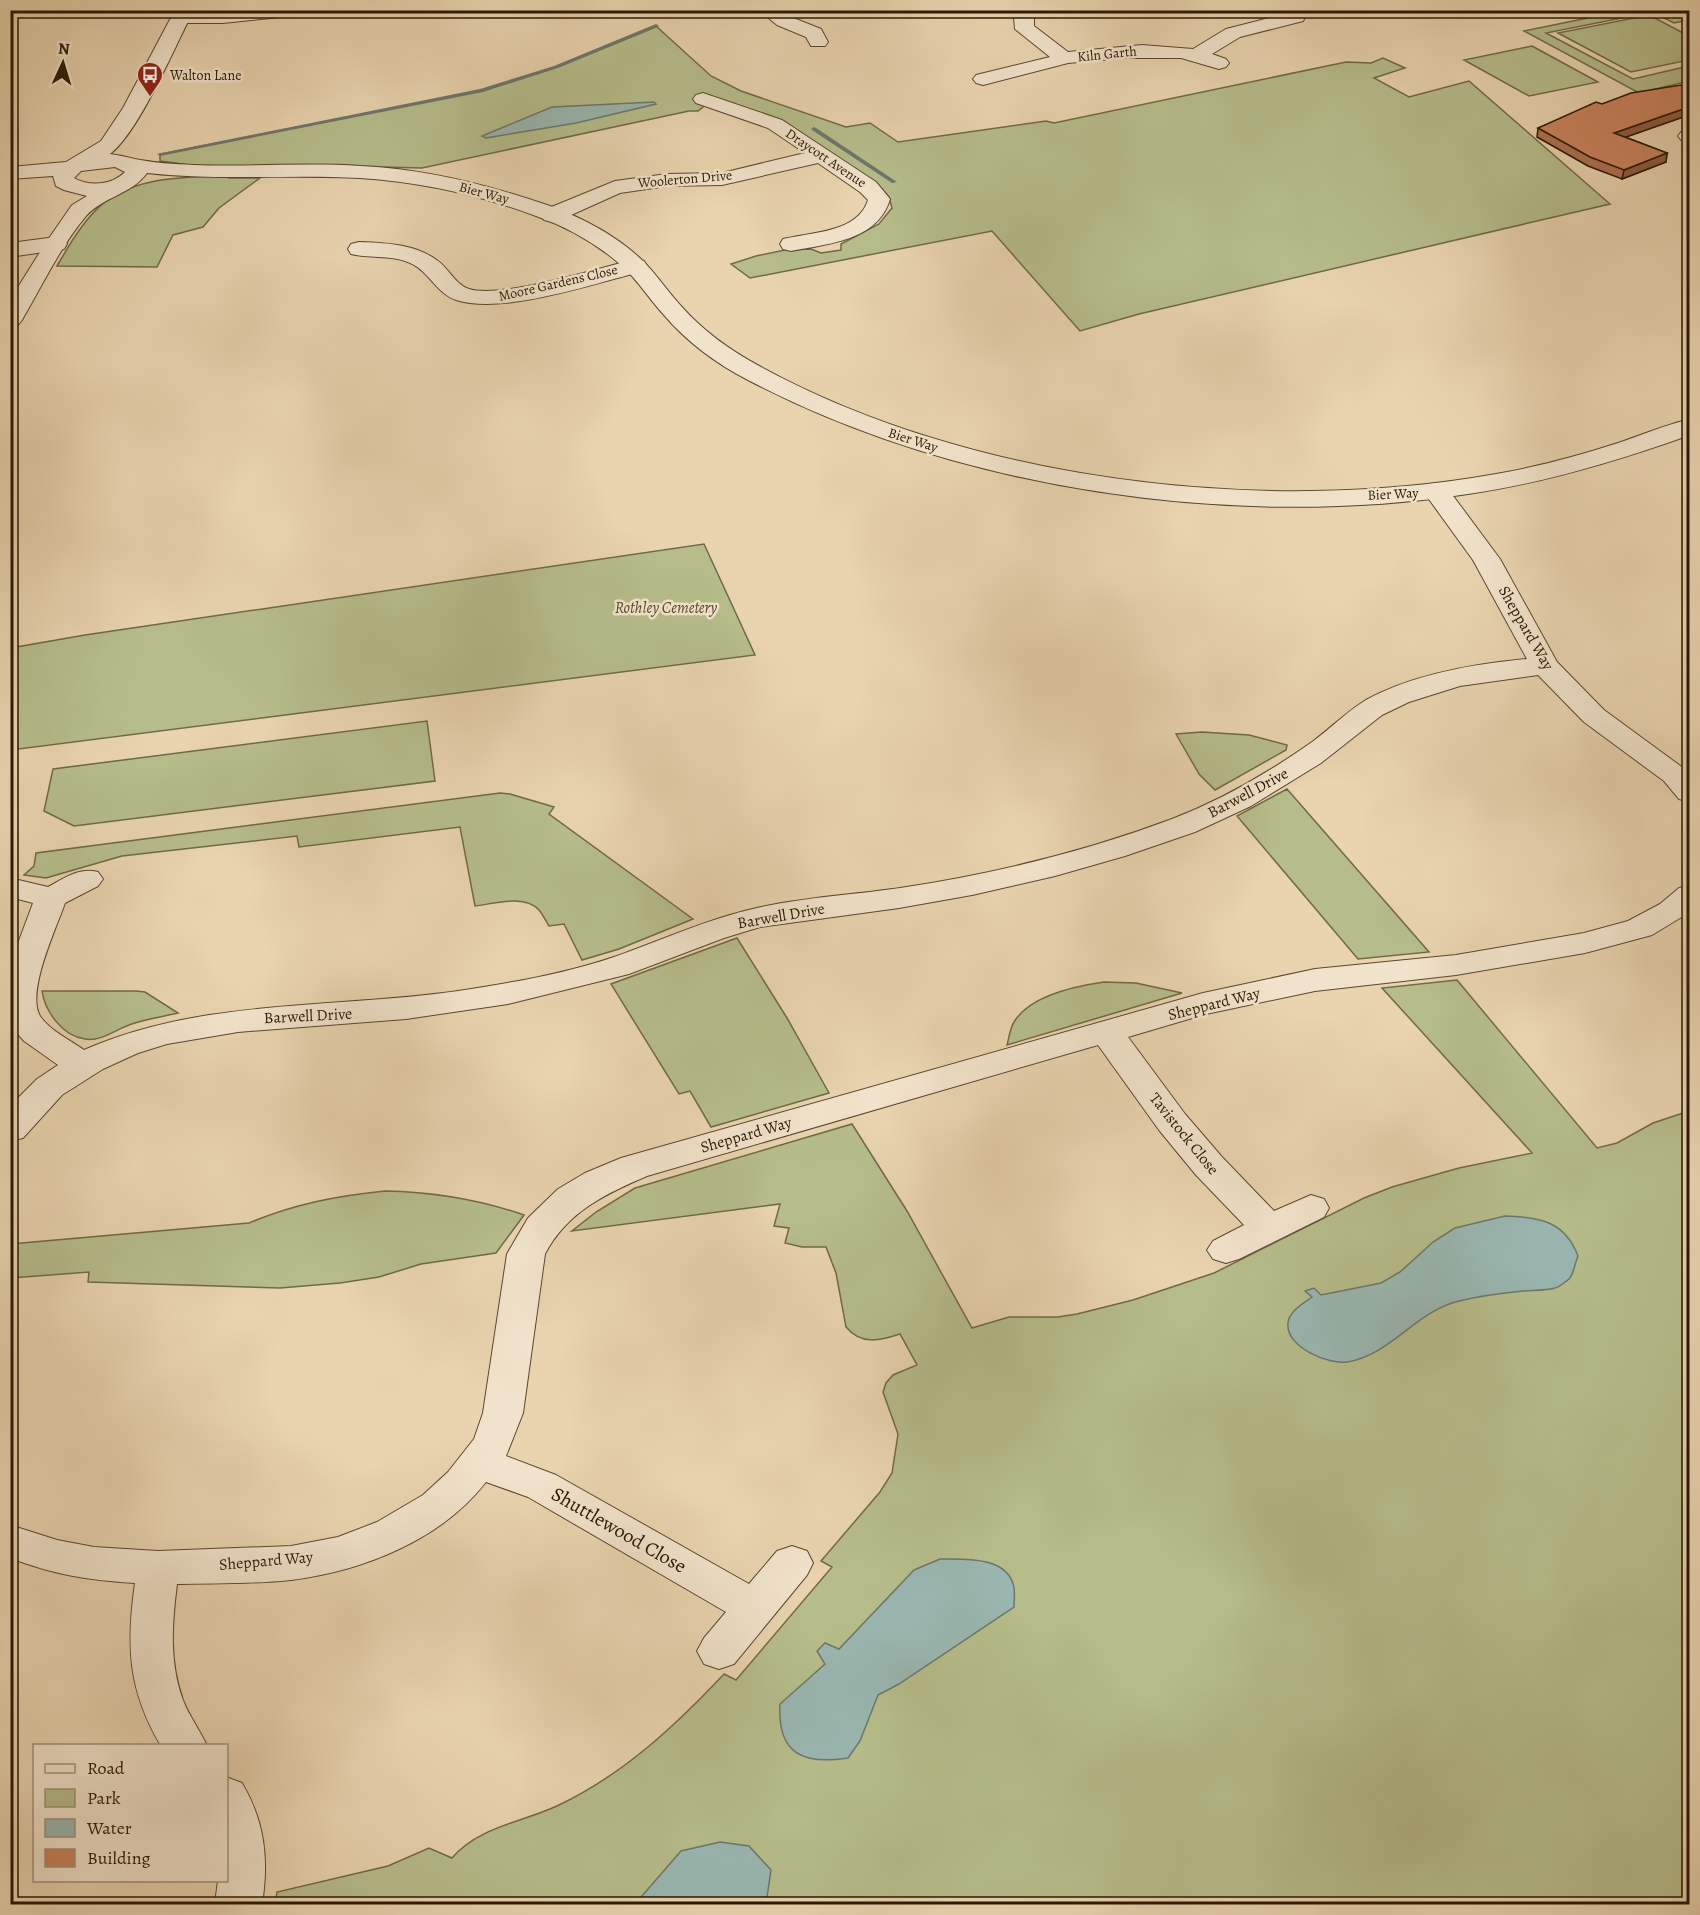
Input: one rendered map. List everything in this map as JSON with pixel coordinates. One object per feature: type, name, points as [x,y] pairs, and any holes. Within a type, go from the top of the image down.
[{"type":"street","points":[[10,178],[73,176],[113,141],[184,14],[224,17],[289,10]]},
{"type":"street","points":[[768,10],[816,37],[837,29]]},
{"type":"street","name":"Kiln Garth","points":[[1031,10],[1024,18],[1025,29],[1064,58],[1140,50],[1197,55],[1219,63]]},
{"type":"street","points":[[1197,55],[1211,44],[1233,33],[1280,17]]},
{"type":"street","points":[[962,72],[982,84],[1064,58]]},
{"type":"street","name":"Draycott Avenue","points":[[710,105],[775,124],[868,187],[879,199],[875,214],[866,222],[820,243],[791,244]]},
{"type":"street","points":[[10,320],[56,244],[80,210],[124,173],[113,141]]},
{"type":"street","name":"Woolerton Drive","points":[[552,215],[615,187],[667,180],[722,179],[821,156]]},
{"type":"street","name":"Bier Way","points":[[73,176],[101,160],[124,173],[334,171],[444,182],[498,196],[552,215],[616,249],[636,266],[684,323],[715,349],[753,373],[809,402],[869,426],[936,448],[1015,467],[1153,491],[1228,496],[1303,497],[1436,491],[1521,478],[1621,452],[1689,426]]},
{"type":"street","points":[[10,173],[73,176]]},
{"type":"street","points":[[73,176],[80,201],[80,210]]},
{"type":"street","points":[[10,250],[56,244]]},
{"type":"street","name":"Moore Gardens Close","points":[[359,249],[394,244],[428,264],[455,292],[476,298],[512,294],[636,266]]},
{"type":"street","name":"Sheppard Way","points":[[1436,491],[1486,559],[1545,666],[1594,716],[1684,779]]},
{"type":"street","name":"Barwell Drive","points":[[10,1129],[54,1084],[83,1065],[119,1046],[196,1025],[374,1012],[539,986],[636,960],[700,934],[735,923],[792,912],[999,881],[1105,854],[1187,824],[1274,781],[1329,744],[1376,707],[1422,688],[1455,678],[1498,669],[1545,666]]},
{"type":"street","points":[[12,887],[51,897],[87,879]]},
{"type":"street","name":"Sheppard Way","points":[[10,1541],[55,1557],[94,1564],[158,1568],[291,1563],[342,1553],[392,1534],[438,1506],[480,1463],[492,1445],[503,1413],[526,1254],[535,1234],[571,1198],[598,1182],[633,1167],[853,1102],[1107,1033],[1203,1004],[1314,980],[1456,965],[1585,943],[1640,928],[1671,911],[1689,895]]},
{"type":"street","points":[[51,897],[23,976],[18,999],[22,1018],[36,1033],[83,1065]]},
{"type":"street","name":"Tavistock Close","points":[[1107,1033],[1194,1149],[1269,1228]]},
{"type":"street","points":[[1226,1250],[1311,1208]]},
{"type":"street","name":"Shuttlewood Close","points":[[480,1463],[542,1486],[755,1608]]},
{"type":"street","points":[[719,1651],[792,1563]]},
{"type":"street","points":[[158,1568],[149,1653],[155,1688],[171,1724],[184,1744]]},
{"type":"street","points":[[228,1800],[233,1807],[242,1837],[243,1877],[239,1905]]},
{"type":"green space","points":[[1622,11],[1689,11],[1689,20],[1674,23],[1652,12],[1546,33],[1633,79],[1689,66],[1689,81],[1639,93],[1524,31]]},
{"type":"green space","points":[[1649,15],[1689,36],[1689,60],[1631,72],[1558,33]]},
{"type":"green space","points":[[656,26],[711,76],[741,91],[846,127],[870,123],[898,142],[1046,121],[1054,123],[1346,62],[1371,63],[1383,58],[1405,68],[1374,78],[1409,97],[1469,81],[1610,204],[1139,314],[1080,331],[992,231],[750,278],[731,264],[785,250],[811,249],[821,253],[841,250],[841,244],[879,224],[892,208],[889,197],[879,186],[784,121],[704,94],[703,107],[698,111],[689,111],[422,168],[232,167],[160,161],[160,154],[481,91],[556,67]]},
{"type":"green space","points":[[1532,46],[1598,82],[1529,96],[1464,60]]},
{"type":"green space","points":[[224,176],[260,178],[219,208],[203,227],[173,235],[157,267],[57,266],[74,238],[94,212],[107,200],[121,192],[155,181]]},
{"type":"green space","name":"Rothley Cemetery","points":[[704,544],[755,655],[11,750],[11,648],[85,635]]},
{"type":"green space","points":[[427,721],[435,781],[74,826],[44,811],[53,769]]},
{"type":"green space","points":[[1202,732],[1249,735],[1287,745],[1286,750],[1215,790],[1199,774],[1176,734]]},
{"type":"green space","points":[[1287,789],[1429,952],[1358,959],[1237,816]]},
{"type":"green space","points":[[500,793],[554,807],[549,814],[693,919],[619,949],[582,960],[564,924],[549,926],[533,905],[508,901],[475,906],[460,827],[299,847],[297,836],[122,856],[46,878],[24,875],[34,866],[36,853]]},
{"type":"green space","points":[[737,938],[787,1018],[829,1093],[711,1127],[690,1091],[679,1094],[611,984]]},
{"type":"green space","points":[[1457,980],[1597,1148],[1617,1143],[1653,1123],[1689,1111],[1689,1904],[275,1904],[277,1892],[388,1866],[429,1848],[452,1858],[475,1839],[561,1804],[607,1778],[648,1747],[724,1674],[736,1680],[832,1567],[821,1561],[880,1492],[892,1473],[898,1434],[883,1392],[886,1383],[893,1375],[917,1365],[900,1334],[871,1340],[858,1337],[846,1327],[836,1273],[826,1247],[802,1247],[785,1243],[789,1228],[774,1226],[780,1204],[572,1231],[596,1212],[635,1188],[852,1124],[907,1211],[972,1328],[1009,1317],[1058,1317],[1133,1300],[1214,1273],[1364,1198],[1392,1187],[1459,1168],[1532,1153],[1382,988]]},
{"type":"green space","points":[[1104,982],[1136,983],[1182,993],[1007,1045],[1014,1022],[1031,1005],[1054,993]]},
{"type":"green space","points":[[42,991],[145,992],[178,1013],[135,1023],[96,1039],[85,1039],[62,1028],[47,1007]]},
{"type":"green space","points":[[385,1191],[455,1197],[524,1215],[496,1253],[421,1264],[379,1277],[340,1283],[280,1288],[88,1282],[89,1272],[11,1278],[11,1244],[249,1223],[316,1202]]},
{"type":"water","points":[[654,102],[656,104],[576,123],[486,138],[482,136],[552,107]]},
{"type":"water","points":[[1505,1216],[1540,1220],[1558,1228],[1566,1235],[1578,1256],[1570,1278],[1551,1289],[1483,1296],[1444,1306],[1377,1351],[1347,1362],[1330,1361],[1310,1353],[1293,1340],[1288,1323],[1297,1308],[1312,1297],[1305,1291],[1314,1288],[1321,1295],[1381,1283],[1400,1272],[1433,1242],[1455,1228]]},
{"type":"water","points":[[940,1559],[973,1560],[995,1565],[1004,1570],[1014,1588],[1014,1607],[899,1684],[878,1695],[860,1741],[848,1758],[818,1760],[796,1752],[788,1745],[783,1735],[780,1704],[825,1664],[817,1651],[825,1643],[839,1649],[914,1570]]},
{"type":"water","points":[[720,1842],[749,1846],[771,1870],[767,1897],[760,1904],[635,1904],[681,1851]]},
{"type":"building","points":[[1681,85],[1689,90],[1689,107],[1614,133],[1667,153],[1624,170],[1590,157],[1538,128],[1596,102],[1602,104],[1631,93]]},
{"type":"waterway","points":[[160,154],[481,91],[556,67],[656,26]]},
{"type":"waterway","points":[[814,129],[894,182]]},
{"type":"place","name":"Walton Lane","points":[[150,98]]}]
